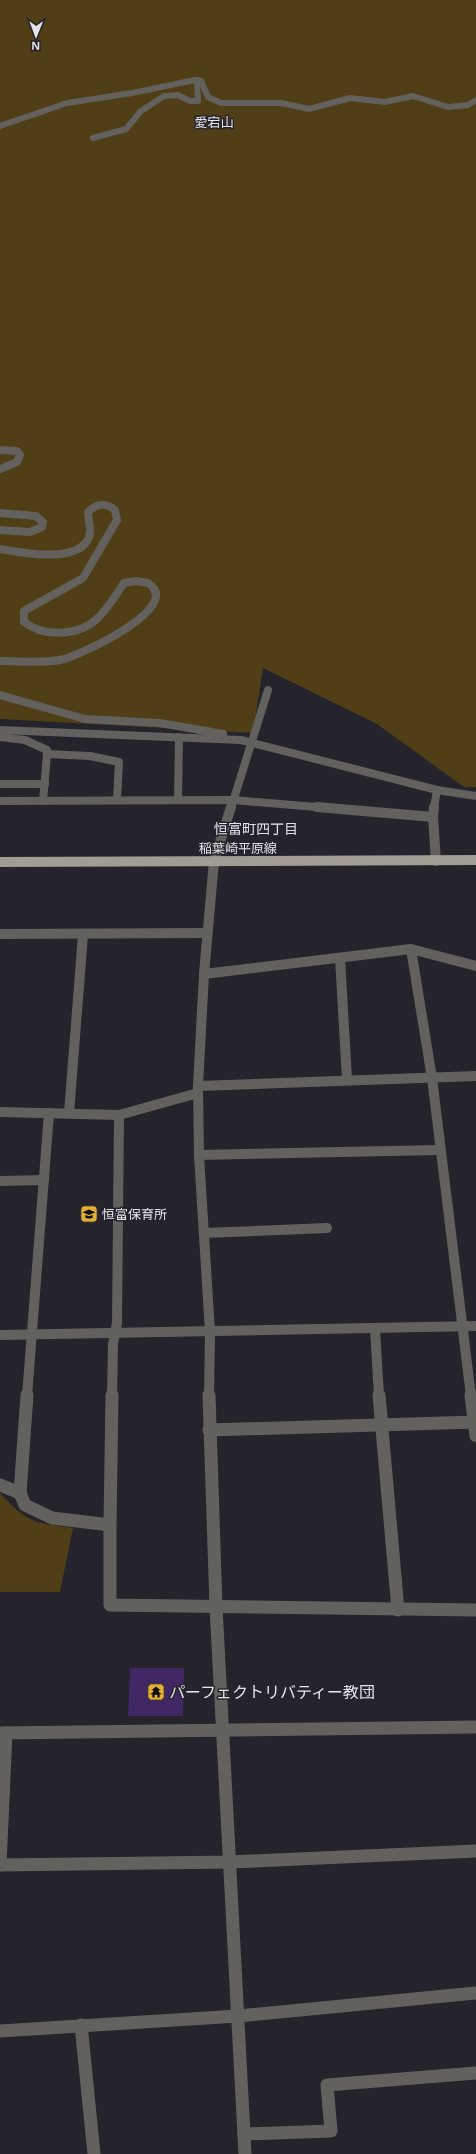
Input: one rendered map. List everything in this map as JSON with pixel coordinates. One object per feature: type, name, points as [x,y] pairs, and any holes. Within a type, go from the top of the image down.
[{"type":"main road","name":"稲葉崎平原線","points":[[0,862],[476,860]]},
{"type":"street","points":[[93,138],[126,129],[133,119],[164,95],[177,94],[192,102],[198,101],[197,80]]},
{"type":"street","points":[[0,126],[67,103],[132,93],[197,80],[201,81],[208,97],[221,103],[230,104],[281,103],[309,109],[350,98],[385,102],[410,96],[417,96],[443,106],[455,107],[468,105],[476,100]]},
{"type":"street","points":[[0,450],[16,451],[20,455],[17,462],[0,469]]},
{"type":"street","points":[[0,549],[42,555],[72,551],[85,542],[89,536],[88,512],[98,505],[110,505],[117,511],[117,520],[90,569],[83,578],[24,611],[24,622],[31,627],[51,632],[69,631],[89,625],[100,615],[124,583],[130,581],[138,580],[150,583],[154,586],[156,596],[154,604],[129,626],[112,638],[78,655],[64,660],[0,661]]},
{"type":"street","points":[[0,513],[36,516],[43,522],[42,527],[30,532],[0,530]]},
{"type":"street","points":[[245,2154],[231,1862],[216,1607],[209,1430],[210,1332],[199,1155],[198,1089],[204,974],[214,861],[268,690]]},
{"type":"street","points":[[0,695],[85,718],[160,723],[222,734],[233,740]]},
{"type":"street","points":[[0,730],[179,737],[252,742],[437,790],[476,796]]},
{"type":"street","points":[[0,737],[22,738],[42,746],[47,750],[48,754],[44,801]]},
{"type":"street","points":[[178,800],[179,737]]},
{"type":"street","points":[[48,754],[90,756],[119,762],[117,800]]},
{"type":"street","points":[[0,784],[45,784]]},
{"type":"street","points":[[436,861],[434,817],[437,790]]},
{"type":"street","points":[[0,801],[233,800],[434,817]]},
{"type":"street","points":[[0,934],[207,933]]},
{"type":"street","points":[[70,1113],[83,934]]},
{"type":"street","points":[[204,974],[411,949],[476,966]]},
{"type":"street","points":[[411,949],[432,1078],[452,1235],[461,1327],[476,1436]]},
{"type":"street","points":[[340,958],[347,1079]]},
{"type":"street","points":[[0,1112],[119,1115],[198,1089],[347,1079],[476,1076]]},
{"type":"street","points":[[49,1113],[20,1493],[26,1505],[52,1518],[110,1525]]},
{"type":"street","points":[[119,1115],[117,1323],[115,1335],[110,1525],[110,1605],[476,1610]]},
{"type":"street","points":[[199,1155],[440,1150]]},
{"type":"street","points":[[0,1180],[44,1180]]},
{"type":"street","points":[[204,1233],[327,1228]]},
{"type":"street","points":[[0,1335],[115,1335],[476,1326]]},
{"type":"street","points":[[375,1329],[380,1425],[398,1610]]},
{"type":"street","points":[[209,1430],[475,1422]]},
{"type":"street","points":[[0,1485],[20,1493]]},
{"type":"street","points":[[476,1727],[3,1733],[0,1865],[231,1862],[476,1851]]},
{"type":"street","points":[[0,2031],[238,2016],[476,1993]]},
{"type":"street","points":[[81,2025],[94,2154]]},
{"type":"street","points":[[244,2134],[331,2131],[327,2085],[476,2072]]},
{"type":"shaded area","points":[[0,0],[476,0],[476,787],[464,787],[377,724],[263,668],[253,733],[0,719]]},
{"type":"shaded area","points":[[0,1493],[17,1510],[32,1520],[49,1525],[73,1528],[60,1592],[0,1592]]},
{"type":"building","name":"パーフェクトリバティー教団","points":[[130,1668],[184,1668],[183,1716],[128,1716]]},
{"type":"place","name":"恒富保育所","points":[[89,1214]]},
{"type":"place","name":"パーフェクトリバティー教団","points":[[156,1692]]},
{"type":"district","name":"愛宕山","points":[[214,122]]},
{"type":"district","name":"恒富町四丁目","points":[[256,828]]}]
